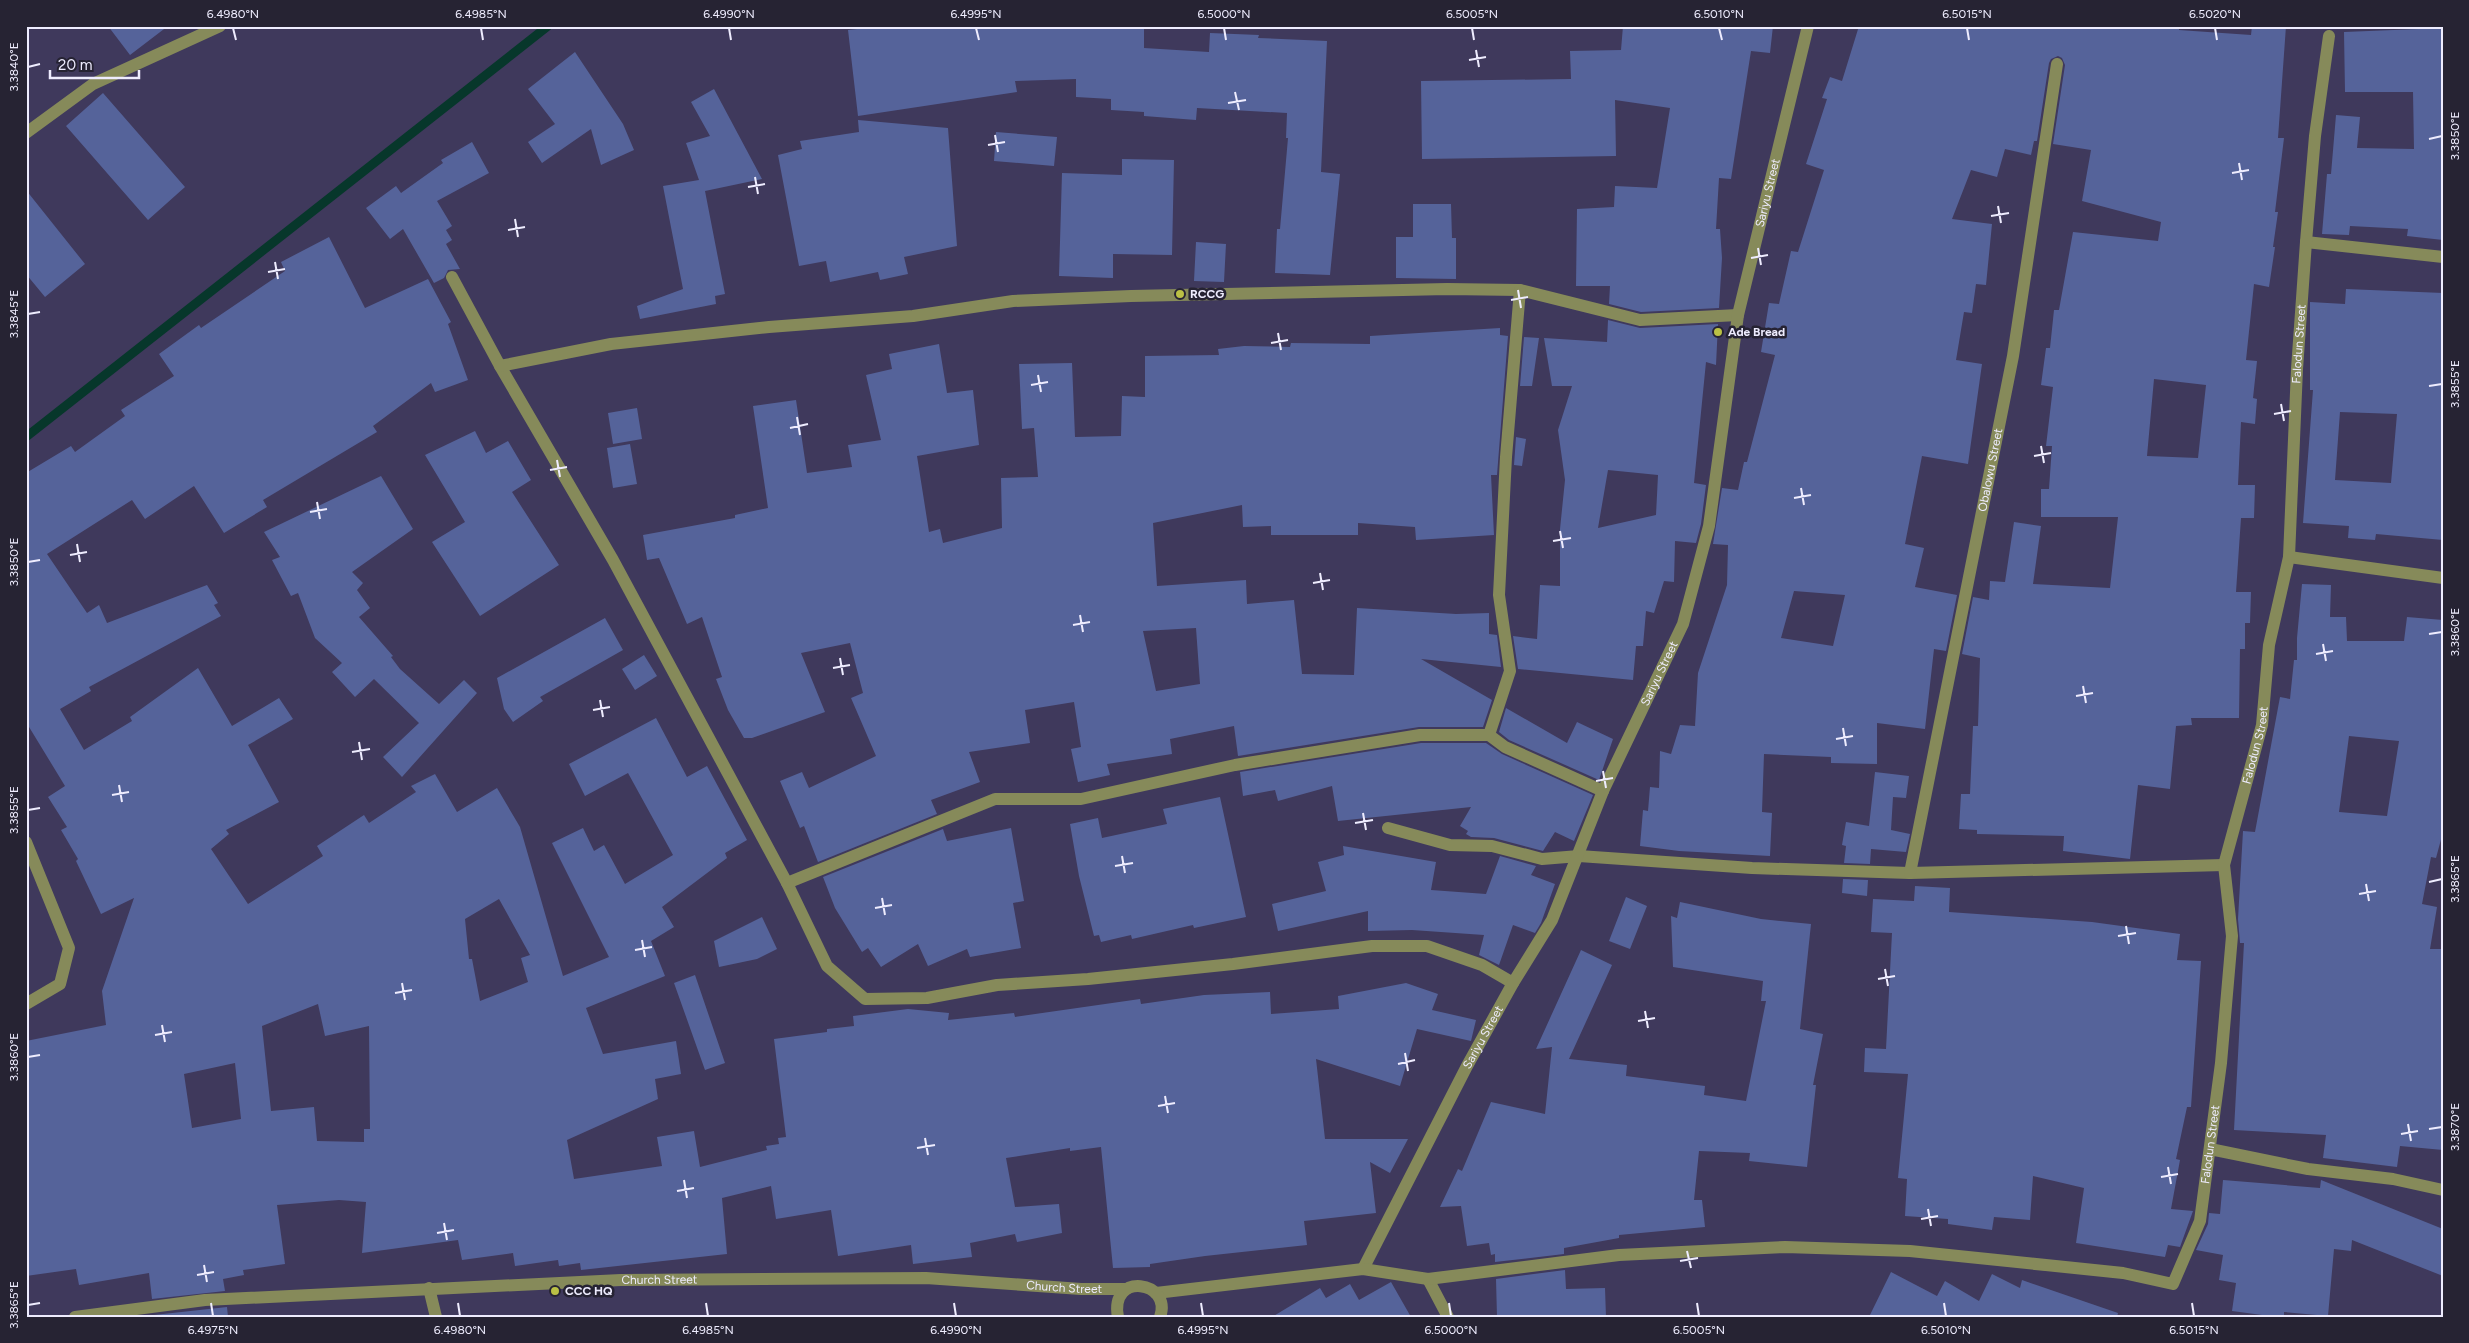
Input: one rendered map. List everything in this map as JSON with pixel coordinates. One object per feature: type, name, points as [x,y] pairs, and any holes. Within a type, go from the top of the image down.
[{"type":"street","points":[[26,133],[93,84],[220,26]]},
{"type":"street","name":"Sariyu Street","points":[[1363,1269],[1467,1066],[1513,983],[1552,920],[1579,856],[1603,791],[1683,624],[1709,526],[1738,315],[1808,26]]},
{"type":"street","name":"Falodun Street","points":[[1428,1279],[1619,1255],[1785,1247],[1920,1252],[2123,1274],[2173,1284],[2200,1221],[2221,1063],[2232,936],[2224,865],[2262,725],[2269,645],[2289,557],[2297,368],[2306,242],[2315,136],[2329,36]]},
{"type":"street","name":"Obalowu Street","points":[[1910,873],[2013,356],[2057,64]]},
{"type":"street","points":[[2306,242],[2443,257]]},
{"type":"street","points":[[452,277],[500,366],[613,560],[786,884],[827,966],[865,999],[927,998],[997,985],[1233,964],[1372,946],[1426,946],[1482,965],[1513,983]]},
{"type":"street","points":[[500,366],[611,344],[769,327],[913,316],[1013,301],[1131,296],[1448,289],[1520,290],[1640,320],[1738,315]]},
{"type":"street","points":[[1488,735],[1510,671],[1500,595],[1506,457],[1520,290]]},
{"type":"street","points":[[2289,557],[2443,578]]},
{"type":"street","points":[[786,884],[995,799],[1081,799],[1235,765],[1318,750],[1420,735],[1488,735],[1506,747],[1603,791]]},
{"type":"street","points":[[1388,828],[1450,845],[1492,846],[1542,859],[1579,856],[1752,868],[1910,873],[2224,865]]},
{"type":"street","points":[[26,842],[69,948],[60,984],[26,1004]]},
{"type":"street","points":[[2210,1149],[2308,1169],[2393,1179],[2443,1190]]},
{"type":"street","points":[[1160,1317],[1161,1302],[1156,1293],[1363,1269],[1428,1279],[1448,1317]]},
{"type":"street","name":"Church Street","points":[[75,1317],[205,1300],[621,1280],[926,1278],[1081,1289],[1126,1289],[1136,1285],[1147,1286],[1156,1293]]},
{"type":"street","points":[[430,1288],[436,1317]]},
{"type":"street","points":[[1118,1317],[1116,1307],[1118,1297],[1126,1289]]},
{"type":"building","points":[[108,26],[168,26],[130,55]]},
{"type":"building","points":[[884,26],[1144,26],[1144,48],[1209,52],[1210,33],[1259,35],[1258,38],[1327,41],[1321,172],[1340,174],[1330,275],[1275,273],[1277,229],[1280,229],[1288,138],[1286,138],[1287,113],[1197,108],[1196,120],[1144,116],[1144,112],[1111,110],[1111,99],[1076,97],[1076,79],[1015,81],[1017,92],[858,116],[848,30]]},
{"type":"building","points":[[1623,26],[1773,26],[1770,53],[1751,51],[1731,179],[1719,178],[1716,229],[1720,229],[1722,258],[1719,308],[1641,312],[1609,304],[1610,286],[1576,286],[1577,209],[1614,207],[1615,186],[1657,188],[1670,108],[1615,100],[1616,156],[1422,159],[1421,81],[1571,79],[1570,51],[1621,50]]},
{"type":"building","points":[[1859,26],[2179,26],[2179,30],[2251,35],[2252,26],[2286,26],[2278,138],[2284,138],[2275,212],[2278,212],[2273,247],[2275,247],[2269,287],[2254,284],[2246,360],[2257,361],[2253,398],[2257,399],[2255,424],[2241,422],[2238,485],[2255,485],[2254,518],[2241,518],[2236,592],[2251,592],[2250,623],[2245,623],[2245,649],[2240,649],[2239,718],[2191,718],[2192,725],[2176,726],[2170,789],[2138,785],[2130,859],[2063,851],[2064,836],[1977,834],[1977,830],[1959,829],[1961,794],[1970,794],[1973,726],[1978,726],[1980,658],[1962,654],[1973,597],[1989,600],[1990,581],[2005,582],[2014,522],[2041,526],[2033,584],[2110,588],[2118,517],[2041,517],[2041,489],[2049,489],[2052,446],[2046,446],[2053,387],[2041,385],[2046,348],[2050,348],[2054,310],[2059,310],[2073,232],[2158,241],[2161,222],[2082,201],[2091,150],[2053,144],[2065,65],[2062,58],[2058,56],[2051,59],[2049,63],[2037,141],[2034,141],[2031,155],[2005,149],[1997,177],[1971,170],[1952,219],[1992,224],[1986,285],[1976,284],[1972,313],[1964,312],[1956,360],[1982,364],[1968,464],[1922,456],[1905,544],[1924,548],[1915,587],[1957,595],[1946,651],[1934,649],[1925,729],[1877,723],[1877,764],[1831,763],[1831,757],[1764,754],[1762,812],[1772,813],[1770,856],[1679,851],[1640,846],[1643,810],[1648,811],[1650,787],[1659,788],[1660,751],[1671,754],[1680,725],[1695,726],[1698,673],[1727,585],[1728,545],[1713,544],[1722,488],[1738,490],[1744,462],[1747,462],[1775,355],[1761,352],[1769,303],[1779,304],[1791,251],[1798,252],[1824,170],[1806,164],[1827,99],[1822,98],[1830,77],[1842,81]],"holes":[[[2154,379],[2206,385],[2198,458],[2147,456]],[[1794,591],[1845,595],[1833,646],[1781,638]]]},
{"type":"building","points":[[2443,28],[2443,240],[2407,236],[2408,229],[2350,226],[2349,235],[2322,234],[2327,174],[2331,174],[2336,115],[2360,117],[2357,148],[2414,149],[2413,92],[2345,92],[2344,32]]},
{"type":"building","points":[[575,52],[623,124],[634,150],[601,165],[591,129],[542,163],[528,142],[555,124],[528,89]]},
{"type":"building","points":[[714,89],[762,179],[705,191],[725,294],[715,296],[716,304],[640,319],[637,306],[683,289],[663,186],[699,180],[686,143],[710,136],[691,102]]},
{"type":"building","points":[[103,93],[185,187],[148,220],[66,126]]},
{"type":"building","points":[[858,120],[948,128],[957,246],[904,257],[908,274],[880,280],[878,272],[830,282],[826,261],[799,266],[778,155],[802,149],[800,141],[859,132]]},
{"type":"building","points":[[996,132],[1057,137],[1054,166],[994,161]]},
{"type":"building","points":[[472,142],[489,173],[437,201],[452,226],[446,230],[452,240],[446,244],[460,269],[448,270],[444,278],[434,283],[403,229],[390,239],[366,208],[396,186],[401,193],[443,163],[441,160]]},
{"type":"building","points":[[1122,159],[1174,160],[1172,255],[1113,254],[1113,278],[1059,276],[1062,173],[1122,175]]},
{"type":"building","points":[[26,190],[85,264],[45,297],[26,274]]},
{"type":"building","points":[[1413,204],[1451,204],[1452,238],[1456,238],[1456,279],[1396,278],[1396,237],[1413,237]]},
{"type":"building","points":[[329,237],[365,308],[428,279],[451,322],[448,324],[468,380],[435,392],[431,383],[373,426],[377,432],[263,500],[267,507],[224,533],[194,486],[145,519],[132,500],[47,554],[87,613],[99,605],[107,623],[207,585],[218,603],[214,605],[221,616],[89,687],[91,691],[60,709],[84,750],[132,721],[130,717],[198,668],[232,726],[279,698],[293,719],[248,745],[279,802],[226,830],[229,834],[211,849],[248,904],[323,856],[317,846],[364,815],[369,823],[416,792],[411,786],[435,774],[457,812],[497,788],[520,827],[563,976],[609,957],[552,843],[583,828],[594,851],[604,845],[625,884],[673,855],[628,773],[585,796],[569,764],[656,718],[687,777],[707,766],[747,840],[725,853],[727,858],[662,907],[674,927],[651,941],[665,976],[586,1008],[603,1054],[676,1041],[681,1074],[655,1079],[658,1099],[567,1140],[574,1179],[662,1166],[657,1137],[694,1131],[700,1167],[767,1150],[766,1146],[779,1144],[778,1138],[786,1137],[774,1039],[827,1032],[827,1029],[854,1026],[853,1016],[908,1009],[949,1013],[948,1020],[1014,1013],[1015,1017],[1140,999],[1141,1004],[1204,995],[1270,992],[1271,1014],[1339,1009],[1338,996],[1406,983],[1438,994],[1432,1010],[1476,1020],[1471,1041],[1417,1029],[1400,1086],[1316,1059],[1325,1139],[1408,1139],[1390,1173],[1370,1162],[1376,1213],[1304,1221],[1307,1245],[1205,1256],[1150,1264],[1150,1267],[1113,1268],[1101,1147],[1070,1151],[1070,1148],[1006,1158],[1015,1207],[1059,1204],[1062,1233],[1017,1242],[1015,1234],[970,1243],[972,1257],[913,1264],[911,1245],[838,1256],[831,1210],[776,1219],[771,1186],[722,1198],[727,1254],[581,1270],[580,1263],[559,1266],[558,1260],[515,1266],[513,1253],[462,1260],[458,1240],[362,1253],[366,1202],[339,1200],[277,1205],[285,1264],[243,1270],[244,1275],[223,1279],[225,1291],[152,1299],[149,1273],[79,1285],[76,1269],[26,1276],[26,1041],[106,1025],[102,991],[134,898],[101,914],[76,861],[78,859],[61,830],[67,827],[48,797],[65,786],[26,722],[26,473],[71,446],[75,452],[125,416],[121,410],[174,376],[159,354],[199,325],[201,328],[285,271],[281,262]],"holes":[[[499,899],[530,955],[521,958],[528,982],[480,1001],[472,959],[469,959],[465,919]],[[318,1004],[325,1036],[369,1026],[370,1129],[364,1129],[364,1142],[317,1141],[314,1107],[271,1111],[262,1026]],[[235,1063],[241,1119],[192,1128],[184,1074]]]},
{"type":"building","points":[[1196,242],[1226,244],[1224,282],[1194,281]]},
{"type":"building","points":[[2346,289],[2443,293],[2443,540],[2376,534],[2375,540],[2348,538],[2349,526],[2303,523],[2313,390],[2310,390],[2310,302],[2345,304]],"holes":[[[2340,412],[2397,414],[2391,483],[2335,480]]]},
{"type":"building","points":[[1608,320],[1640,328],[1718,324],[1716,365],[1706,362],[1694,483],[1706,485],[1701,524],[1696,543],[1675,541],[1674,582],[1664,581],[1654,613],[1646,611],[1643,646],[1636,646],[1633,680],[1518,669],[1513,636],[1537,639],[1540,585],[1560,586],[1560,529],[1565,480],[1558,430],[1572,386],[1552,386],[1544,338],[1607,342]],"holes":[[[1608,470],[1658,475],[1656,515],[1598,528]]]},
{"type":"building","points":[[1500,328],[1500,335],[1508,336],[1497,475],[1491,475],[1494,535],[1416,540],[1415,527],[1358,523],[1358,535],[1271,535],[1271,526],[1243,527],[1242,505],[1153,523],[1157,586],[1246,580],[1247,604],[1294,600],[1302,674],[1354,675],[1357,608],[1456,614],[1489,613],[1489,634],[1497,635],[1501,667],[1421,659],[1492,700],[1483,727],[1419,727],[1238,756],[1234,726],[1170,739],[1172,754],[1107,764],[1110,775],[1078,782],[1071,749],[1081,747],[1074,702],[1025,710],[1030,743],[969,752],[980,782],[931,800],[937,814],[818,862],[804,826],[800,828],[780,781],[802,772],[809,788],[876,756],[851,698],[863,693],[850,643],[801,653],[825,712],[752,738],[744,738],[728,710],[716,679],[722,677],[702,617],[687,624],[659,558],[647,560],[643,535],[735,518],[735,515],[768,508],[753,406],[796,400],[807,473],[852,467],[848,445],[881,440],[866,375],[892,369],[889,354],[939,344],[947,393],[973,390],[979,445],[917,456],[929,532],[940,529],[943,543],[1002,528],[1001,478],[1038,477],[1034,428],[1022,429],[1019,364],[1072,363],[1075,437],[1121,436],[1122,396],[1145,397],[1145,356],[1219,355],[1218,349],[1244,346],[1290,347],[1291,343],[1370,344],[1370,336]],"holes":[[[1196,628],[1200,684],[1156,691],[1143,631]]]},
{"type":"building","points":[[1524,337],[1539,338],[1532,386],[1520,386]]},
{"type":"building","points":[[637,408],[642,439],[613,444],[608,413]]},
{"type":"building","points":[[475,431],[486,453],[508,441],[531,480],[512,492],[559,565],[480,616],[432,542],[465,522],[425,455]]},
{"type":"building","points":[[1516,437],[1526,439],[1522,466],[1514,465]]},
{"type":"building","points":[[630,444],[637,484],[613,488],[607,448]]},
{"type":"building","points":[[381,476],[413,529],[352,572],[363,583],[357,590],[370,608],[359,617],[393,656],[391,657],[400,669],[439,704],[464,680],[477,693],[402,777],[383,757],[419,723],[374,679],[355,697],[332,672],[342,663],[315,638],[298,593],[291,596],[272,560],[280,557],[264,532]]},
{"type":"building","points":[[2302,584],[2331,585],[2330,617],[2346,617],[2347,641],[2404,641],[2407,617],[2443,620],[2443,832],[2436,858],[2431,857],[2422,904],[2437,907],[2430,949],[2443,949],[2443,1150],[2400,1146],[2397,1167],[2323,1158],[2326,1135],[2234,1130],[2244,943],[2240,943],[2238,919],[2243,831],[2255,832],[2280,697],[2290,699],[2294,660],[2297,660]],"holes":[[[2349,736],[2399,741],[2387,816],[2339,812]]]},
{"type":"building","points":[[605,618],[623,650],[540,697],[543,701],[513,722],[504,709],[497,678]]},
{"type":"building","points":[[644,655],[657,676],[635,690],[622,669]]},
{"type":"building","points":[[1506,708],[1567,743],[1577,722],[1613,739],[1599,780],[1509,740],[1499,732]]},
{"type":"building","points":[[1421,743],[1486,743],[1502,754],[1593,795],[1574,841],[1555,832],[1543,851],[1494,838],[1471,837],[1466,834],[1468,831],[1460,826],[1471,807],[1338,821],[1332,786],[1278,801],[1275,790],[1243,796],[1240,772]]},
{"type":"building","points":[[1875,772],[1909,776],[1906,798],[1893,797],[1891,830],[1910,834],[1906,852],[1871,849],[1870,864],[1844,863],[1846,846],[1842,845],[1846,822],[1869,826]]},
{"type":"building","points":[[1220,797],[1246,917],[1194,928],[1193,925],[1132,939],[1131,935],[1101,942],[1099,935],[1094,936],[1079,876],[1070,824],[1098,818],[1102,838],[1167,824],[1163,809]]},
{"type":"building","points":[[1011,828],[1024,901],[1013,903],[1021,948],[970,957],[967,949],[928,966],[918,944],[881,967],[868,948],[862,952],[835,908],[823,877],[943,829],[947,841]]},
{"type":"building","points":[[1343,846],[1436,862],[1431,890],[1486,894],[1500,856],[1536,866],[1531,875],[1555,884],[1541,923],[1535,933],[1513,925],[1499,965],[1479,955],[1484,935],[1412,930],[1368,931],[1368,911],[1278,931],[1272,904],[1326,891],[1318,862],[1344,855]]},
{"type":"building","points":[[1843,879],[1868,880],[1867,896],[1842,893]]},
{"type":"building","points":[[1915,886],[1950,888],[1949,912],[2092,922],[2180,934],[2177,960],[2201,961],[2191,1107],[2187,1107],[2176,1159],[2180,1160],[2171,1209],[2193,1211],[2180,1247],[2168,1245],[2165,1257],[2076,1243],[2084,1188],[2033,1176],[2030,1220],[1994,1217],[1992,1230],[1948,1224],[1948,1219],[1905,1216],[1907,1179],[1898,1178],[1908,1074],[1864,1072],[1865,1048],[1886,1049],[1892,933],[1871,932],[1873,899],[1914,901]]},
{"type":"building","points":[[1626,897],[1647,906],[1630,949],[1609,941]]},
{"type":"building","points":[[1680,902],[1761,919],[1811,924],[1800,1029],[1823,1034],[1813,1085],[1816,1085],[1807,1167],[1749,1161],[1750,1153],[1699,1151],[1694,1200],[1702,1200],[1705,1227],[1619,1235],[1619,1238],[1564,1248],[1564,1254],[1495,1262],[1495,1254],[1491,1255],[1489,1243],[1467,1246],[1461,1206],[1440,1207],[1458,1169],[1462,1171],[1491,1102],[1545,1114],[1552,1047],[1536,1049],[1581,950],[1612,965],[1569,1059],[1627,1065],[1626,1076],[1705,1086],[1704,1095],[1746,1101],[1766,1001],[1761,1001],[1763,981],[1673,967],[1671,916],[1677,918]]},
{"type":"building","points":[[762,917],[777,949],[757,959],[719,967],[714,941]]},
{"type":"building","points":[[695,975],[725,1063],[705,1070],[674,983]]},
{"type":"building","points":[[2223,1180],[2320,1188],[2321,1180],[2443,1229],[2443,1276],[2352,1240],[2351,1251],[2334,1249],[2328,1316],[2284,1312],[2284,1317],[2277,1317],[2232,1311],[2236,1283],[2219,1280],[2223,1255],[2196,1250],[2208,1224],[2209,1213],[2220,1214]]},
{"type":"building","points":[[1565,1270],[1566,1289],[1605,1288],[1606,1317],[1497,1317],[1496,1279]]},
{"type":"building","points":[[1891,1272],[1937,1296],[1945,1281],[1979,1301],[1992,1274],[2020,1288],[2022,1280],[2118,1313],[2117,1317],[1869,1317]]},
{"type":"building","points":[[1391,1282],[1411,1317],[1272,1317],[1320,1288],[1326,1298],[1350,1284],[1359,1300]]},
{"type":"building","points":[[227,1307],[228,1317],[155,1317],[154,1315]]},
{"type":"waterway","points":[[26,437],[548,26]]},
{"type":"place","name":"RCCG","points":[[1180,294]]},
{"type":"place","name":"Ade Bread","points":[[1718,332]]},
{"type":"place","name":"CCC HQ","points":[[555,1291]]}]
